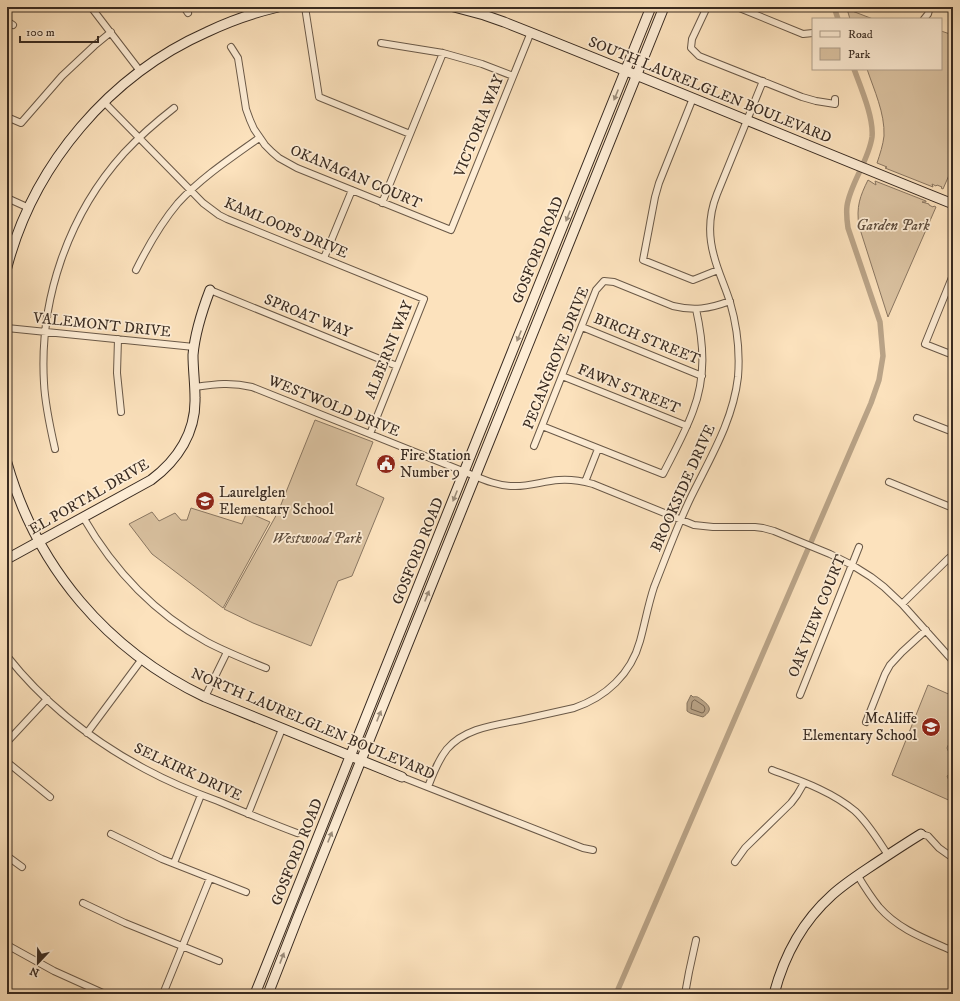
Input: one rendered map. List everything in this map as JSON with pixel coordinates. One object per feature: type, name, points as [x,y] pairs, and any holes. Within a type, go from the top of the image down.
[{"type":"main road","points":[[7,266],[16,238],[29,208],[45,178],[62,151],[86,121],[104,102],[140,71],[172,50],[206,32],[242,17],[278,7]]},
{"type":"main road","name":"SOUTH LAURELGLEN BOULEVARD","points":[[454,7],[464,8],[531,32],[953,204]]},
{"type":"main road","name":"GOSFORD ROAD","points":[[255,994],[652,7]]},
{"type":"main road","name":"GOSFORD ROAD","points":[[268,994],[664,7]]},
{"type":"main road","name":"EL PORTAL DRIVE","points":[[7,559],[151,480],[163,471],[174,459],[187,439],[191,428],[195,408],[193,371],[194,347],[200,319],[210,290]]},
{"type":"main road","name":"NORTH LAURELGLEN BOULEVARD","points":[[7,463],[24,511],[39,542],[62,577],[73,593],[90,612],[117,639],[142,660],[177,682],[206,697],[402,777]]},
{"type":"main road","points":[[774,994],[787,957],[800,932],[821,906],[840,888],[921,834]]},
{"type":"street","points":[[92,7],[140,71]]},
{"type":"street","points":[[184,7],[188,13]]},
{"type":"street","points":[[305,7],[319,97],[410,134]]},
{"type":"street","points":[[707,7],[692,39],[691,48],[699,56],[802,97],[835,104],[835,99]]},
{"type":"street","points":[[737,7],[803,34],[812,32]]},
{"type":"street","points":[[925,18],[930,7]]},
{"type":"street","points":[[7,21],[13,25]]},
{"type":"street","points":[[7,117],[21,123],[62,76],[88,51],[111,32]]},
{"type":"street","name":"VICTORIA WAY","points":[[451,230],[531,32]]},
{"type":"street","points":[[381,43],[443,53],[482,64],[513,76]]},
{"type":"street","name":"OKANAGAN COURT","points":[[231,47],[238,58],[246,109],[252,125],[259,138],[272,152],[289,164],[451,230]]},
{"type":"street","points":[[382,203],[443,53]]},
{"type":"street","name":"BROOKSIDE DRIVE","points":[[428,787],[436,767],[448,749],[464,736],[482,728],[574,708],[583,704],[602,694],[619,680],[637,651],[654,587],[690,498],[721,437],[735,393],[738,375],[738,344],[736,327],[730,301],[714,257],[710,240],[710,223],[717,194],[763,81]]},
{"type":"street","points":[[693,98],[659,183],[643,260],[693,280],[718,270]]},
{"type":"street","name":"KAMLOOPS DRIVE","points":[[104,102],[190,191],[218,215],[424,299]]},
{"type":"street","points":[[54,449],[48,420],[45,393],[45,332],[51,295],[64,253],[72,232],[85,208],[96,189],[114,165],[139,138],[174,108]]},
{"type":"street","points":[[136,270],[149,244],[178,203],[217,168],[259,138]]},
{"type":"street","points":[[324,258],[352,190]]},
{"type":"street","points":[[7,198],[29,208]]},
{"type":"street","points":[[953,275],[925,344],[953,355]]},
{"type":"street","name":"PECANGROVE DRIVE","points":[[534,446],[596,290],[604,282],[614,282],[672,306],[696,309]]},
{"type":"street","name":"SPROAT WAY","points":[[210,290],[397,366]]},
{"type":"street","name":"ALBERNI WAY","points":[[370,434],[424,299]]},
{"type":"street","points":[[542,426],[662,474],[687,426],[697,399],[702,376],[703,349],[696,309],[714,307],[730,301]]},
{"type":"street","name":"BIRCH STREET","points":[[582,327],[702,376]]},
{"type":"street","name":"VALEMONT DRIVE","points":[[7,328],[194,347]]},
{"type":"street","points":[[118,340],[117,373],[121,412]]},
{"type":"street","name":"FAWN STREET","points":[[562,376],[687,426]]},
{"type":"street","name":"WESTWOLD DRIVE","points":[[195,387],[231,383],[252,387],[493,483],[521,486],[569,479],[585,482],[694,525],[704,527],[755,527],[774,531],[830,554],[871,577],[902,604],[952,659]]},
{"type":"street","points":[[917,418],[953,432]]},
{"type":"street","points":[[585,482],[598,449]]},
{"type":"street","points":[[889,482],[953,508]]},
{"type":"street","points":[[83,517],[97,542],[114,564],[132,584],[161,611],[192,634],[227,652],[266,668]]},
{"type":"street","name":"OAK VIEW COURT","points":[[800,695],[859,547]]},
{"type":"street","points":[[902,604],[949,558]]},
{"type":"street","points":[[866,722],[890,665],[896,657],[926,630]]},
{"type":"street","points":[[206,697],[227,652]]},
{"type":"street","name":"SELKIRK DRIVE","points":[[7,656],[47,699],[87,733],[125,758],[168,781],[297,833]]},
{"type":"street","points":[[87,733],[142,660]]},
{"type":"street","points":[[7,742],[47,699]]},
{"type":"street","points":[[248,814],[282,729]]},
{"type":"street","points":[[7,762],[50,797]]},
{"type":"street","points":[[772,770],[835,797],[855,812],[872,830],[888,855]]},
{"type":"street","name":"NORTH LAURELGLEN BOULEVARD","points":[[402,777],[583,848],[593,850]]},
{"type":"street","points":[[735,862],[745,848],[791,803],[804,783]]},
{"type":"street","points":[[174,863],[201,795]]},
{"type":"street","points":[[110,834],[137,848],[246,892]]},
{"type":"street","points":[[921,834],[928,836],[939,848],[953,858]]},
{"type":"street","points":[[7,856],[22,867]]},
{"type":"street","points":[[858,876],[879,907],[897,924],[918,936],[953,950]]},
{"type":"street","points":[[163,994],[210,878]]},
{"type":"street","points":[[83,903],[125,923],[219,960]]},
{"type":"street","points":[[685,994],[688,972],[696,940]]},
{"type":"street","points":[[7,945],[54,971],[105,994]]},
{"type":"green space","points":[[847,9],[870,18],[850,18]]},
{"type":"green space","name":"Garden Park","points":[[942,31],[953,35],[953,166],[943,189],[941,188],[942,187],[932,184],[933,187],[885,168],[887,167],[877,163],[884,136],[883,119],[867,70],[942,70]]},
{"type":"green space","name":"Garden Park","points":[[868,180],[876,185],[875,181],[926,201],[922,202],[936,207],[888,317],[859,226],[859,202]]},
{"type":"green space","name":"Westwood Park","points":[[315,420],[373,442],[356,485],[384,498],[352,576],[338,581],[311,646],[253,623],[224,609],[278,512]]},
{"type":"green space","points":[[191,508],[242,524],[247,512],[270,522],[223,608],[152,554],[129,524],[152,512],[159,521],[175,513],[181,520],[187,520]]},
{"type":"green space","name":"McAliffe Elementary School","points":[[928,685],[953,696],[953,734],[947,748],[953,762],[953,772],[947,776],[953,790],[953,802],[892,775]]},
{"type":"water","points":[[691,695],[693,697],[698,697],[708,706],[709,710],[703,717],[687,711],[687,703]]},
{"type":"waterway","points":[[834,7],[838,18]]},
{"type":"waterway","points":[[616,994],[871,403],[879,380],[883,356],[880,322],[848,228],[847,217],[849,198],[867,154],[872,137],[869,112],[854,70]]},
{"type":"place","name":"Fire Station Number 9","points":[[386,464]]},
{"type":"place","name":"Laurelglen Elementary School","points":[[205,501]]},
{"type":"place","name":"McAliffe Elementary School","points":[[931,727]]}]
